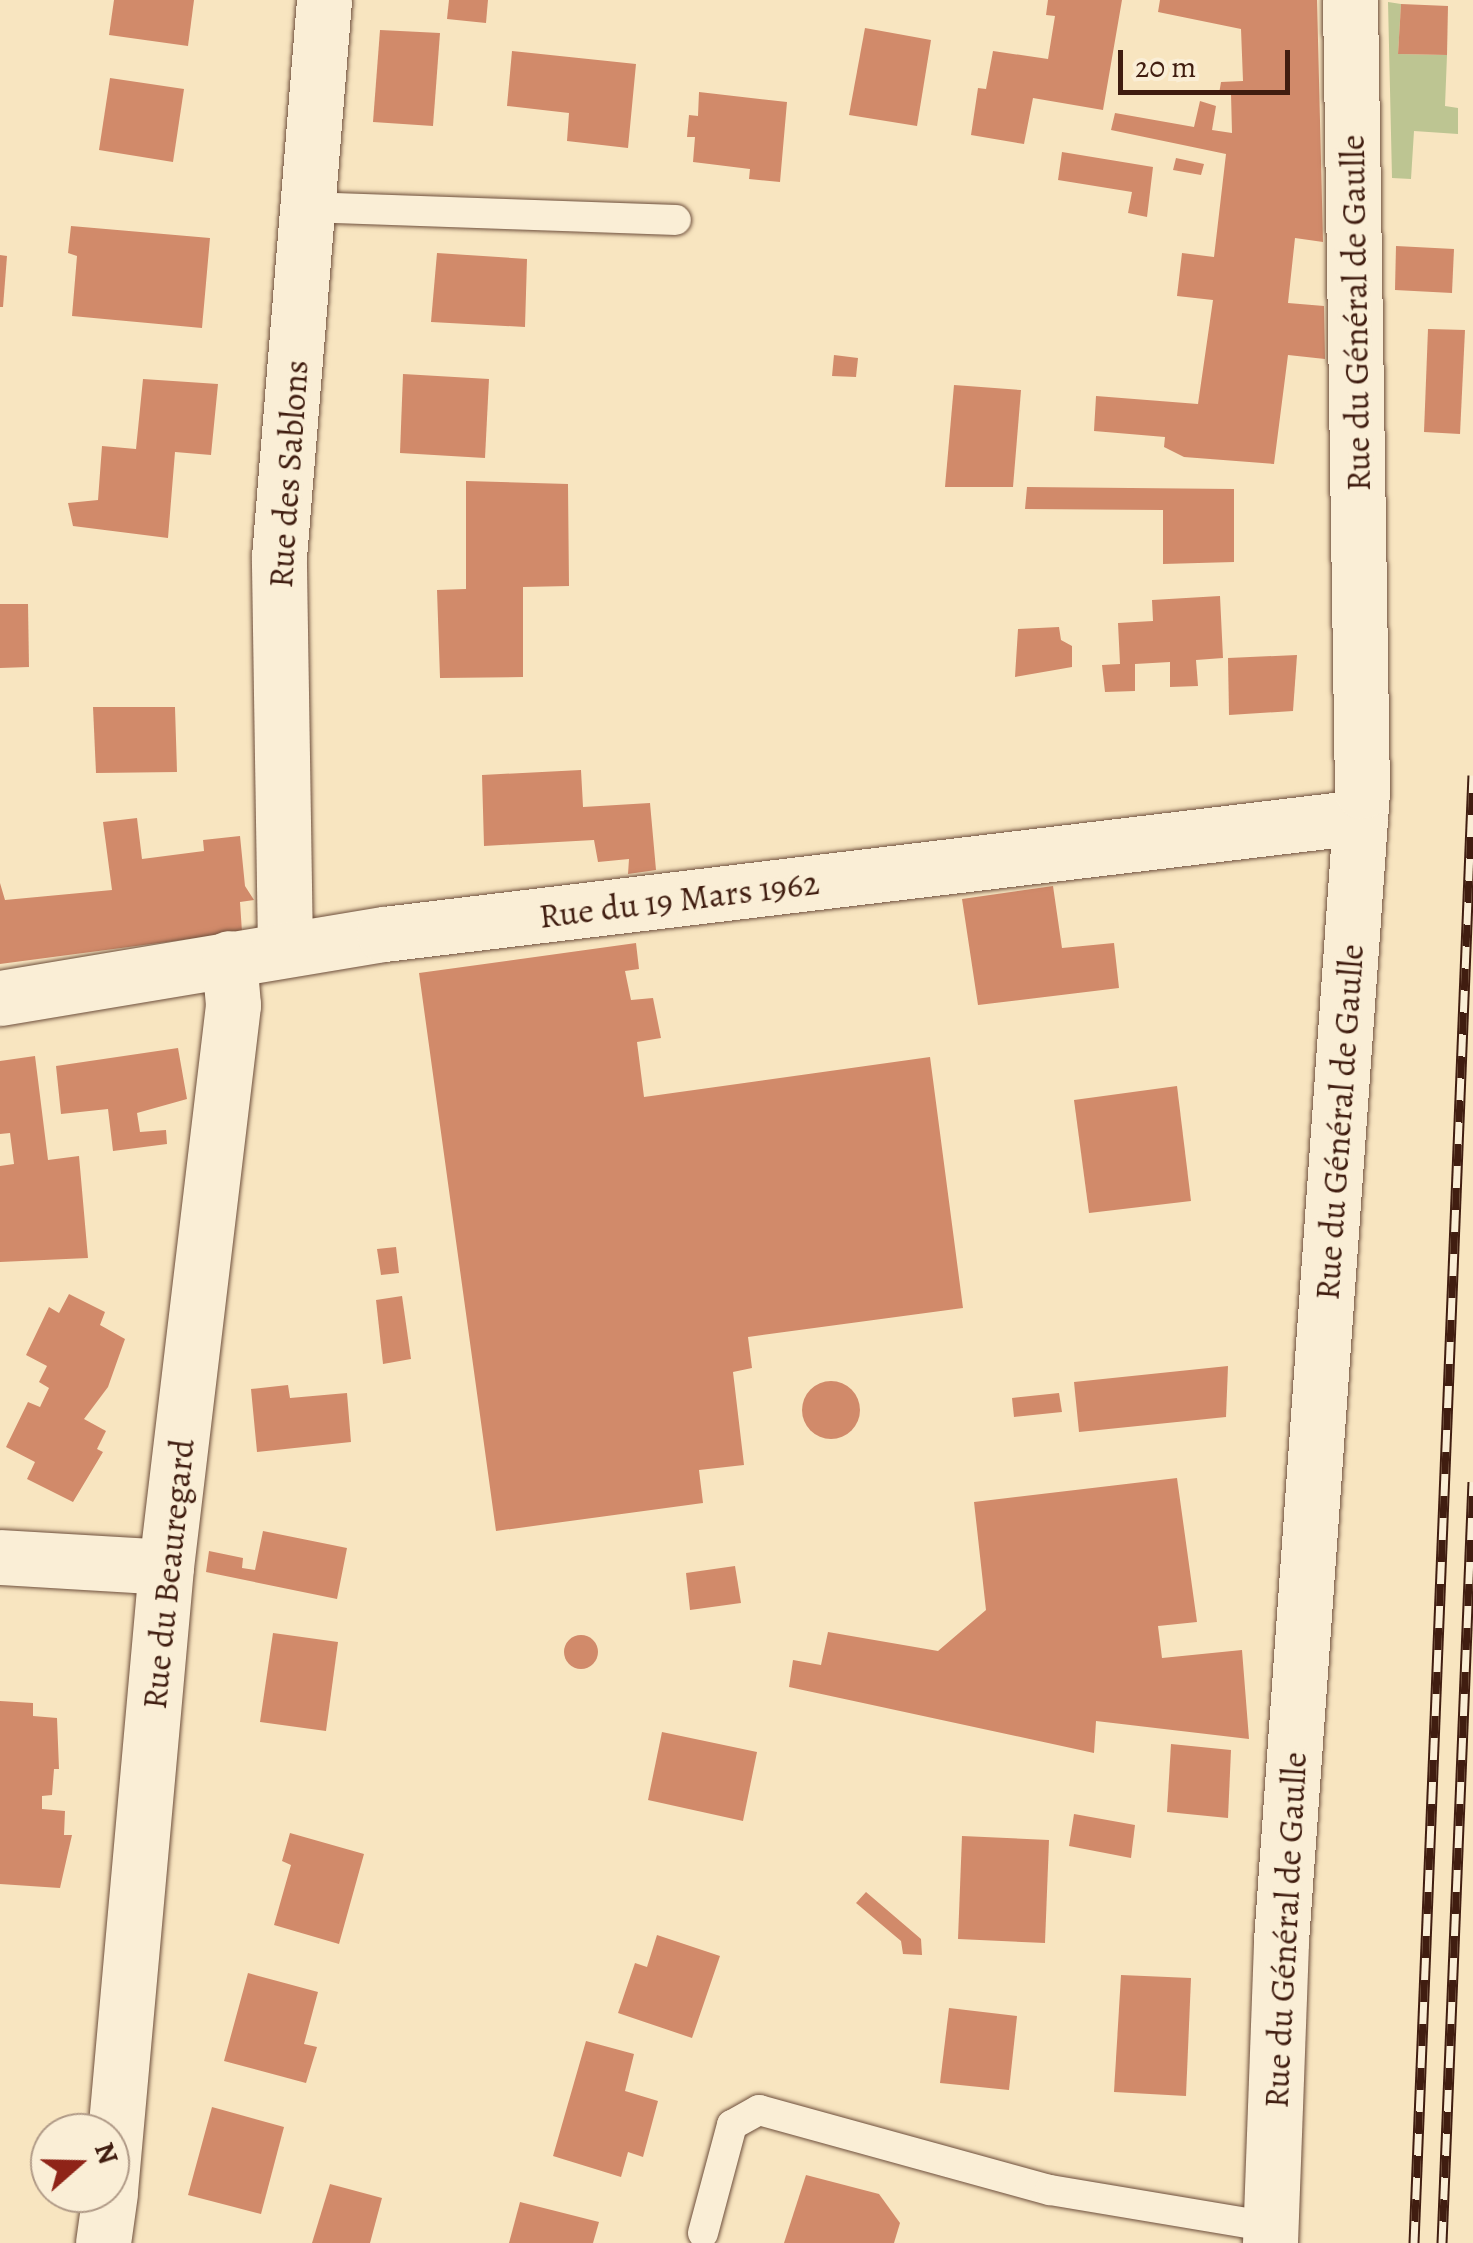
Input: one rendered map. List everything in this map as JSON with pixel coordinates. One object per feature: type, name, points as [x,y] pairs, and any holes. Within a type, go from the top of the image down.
[{"type":"street","name":"Rue des Sablons","points":[[285,948],[279,557],[324,0]]},
{"type":"street","name":"Rue du Général de Gaulle","points":[[1270,2235],[1281,1941],[1360,817],[1350,0]]},
{"type":"street","name":"Rue du 19 Mars 1962","points":[[0,998],[285,948],[1360,817]]},
{"type":"street","name":"Rue du Beauregard","points":[[117,2113],[166,1567],[233,1005],[228,958]]},
{"type":"street","points":[[0,1556],[166,1567]]},
{"type":"street","name":"Rue du Beauregard","points":[[104,2243],[108,2213]]},
{"type":"lane","points":[[307,207],[676,220]]},
{"type":"lane","points":[[703,2233],[732,2125],[759,2110],[1050,2190],[1270,2235]]},
{"type":"green space","points":[[1388,2],[1401,4],[1398,54],[1447,55],[1445,106],[1458,108],[1458,134],[1414,131],[1411,179],[1392,178]]},
{"type":"building","points":[[114,0],[194,0],[188,46],[109,35]]},
{"type":"building","points":[[449,0],[488,0],[486,23],[447,19]]},
{"type":"building","points":[[1048,0],[1122,0],[1103,110],[1033,98],[1024,144],[971,135],[978,88],[986,89],[993,51],[1048,59],[1055,16],[1046,15]]},
{"type":"building","points":[[1160,0],[1317,0],[1323,242],[1295,238],[1288,303],[1324,306],[1325,359],[1288,355],[1274,464],[1184,457],[1164,447],[1165,437],[1094,431],[1096,396],[1198,404],[1213,300],[1177,296],[1182,253],[1214,257],[1226,154],[1111,130],[1115,113],[1194,127],[1200,101],[1216,106],[1212,130],[1232,133],[1231,94],[1219,94],[1221,82],[1243,81],[1241,29],[1158,12]]},
{"type":"building","points":[[1401,4],[1448,6],[1447,55],[1398,54]]},
{"type":"building","points":[[865,28],[931,40],[917,126],[849,115]]},
{"type":"building","points":[[380,30],[440,33],[433,126],[373,122]]},
{"type":"building","points":[[512,51],[636,64],[628,148],[567,141],[569,113],[507,106]]},
{"type":"building","points":[[110,78],[184,89],[173,162],[99,150]]},
{"type":"building","points":[[699,92],[787,102],[780,182],[749,179],[750,169],[693,162],[695,137],[687,137],[689,115],[698,116]]},
{"type":"building","points":[[1062,152],[1153,167],[1147,217],[1128,213],[1132,192],[1058,180]]},
{"type":"building","points":[[1176,158],[1204,164],[1201,175],[1173,170]]},
{"type":"building","points":[[71,226],[210,238],[202,328],[72,316],[77,256],[68,253]]},
{"type":"building","points":[[1396,246],[1454,249],[1452,293],[1395,290]]},
{"type":"building","points":[[437,253],[527,259],[525,327],[431,322]]},
{"type":"building","points":[[0,255],[7,256],[3,307],[0,307]]},
{"type":"building","points":[[1428,329],[1465,330],[1460,434],[1424,432]]},
{"type":"building","points":[[834,355],[858,358],[856,377],[832,376]]},
{"type":"building","points":[[403,374],[489,379],[485,458],[400,453]]},
{"type":"building","points":[[143,379],[218,384],[211,455],[175,452],[168,538],[73,526],[68,503],[98,500],[102,446],[136,449]]},
{"type":"building","points":[[954,385],[1021,390],[1013,487],[945,487]]},
{"type":"building","points":[[466,481],[568,484],[569,586],[523,587],[523,677],[440,678],[437,590],[466,589]]},
{"type":"building","points":[[1027,487],[1234,489],[1234,562],[1163,564],[1163,510],[1025,509]]},
{"type":"building","points":[[1220,596],[1223,658],[1196,660],[1198,686],[1170,687],[1170,662],[1135,664],[1135,691],[1105,692],[1102,665],[1120,664],[1118,623],[1153,621],[1152,600]]},
{"type":"building","points":[[0,604],[28,604],[29,667],[0,668]]},
{"type":"building","points":[[1059,627],[1061,640],[1072,646],[1072,667],[1015,677],[1018,629]]},
{"type":"building","points":[[1297,655],[1293,711],[1229,715],[1228,658]]},
{"type":"building","points":[[93,707],[175,707],[177,772],[96,773]]},
{"type":"building","points":[[581,770],[583,807],[650,803],[656,870],[628,874],[629,859],[598,862],[594,840],[484,846],[482,775]]},
{"type":"building","points":[[137,818],[142,859],[204,851],[203,840],[240,836],[245,886],[254,900],[240,902],[242,932],[0,964],[0,883],[5,900],[112,890],[103,822]]},
{"type":"building","points":[[1053,886],[1062,948],[1114,943],[1119,988],[978,1005],[962,899]]},
{"type":"building","points":[[636,943],[639,969],[625,971],[631,1000],[653,998],[661,1038],[637,1042],[644,1097],[930,1057],[963,1308],[748,1337],[752,1368],[733,1372],[744,1465],[699,1470],[703,1503],[496,1531],[419,973]]},
{"type":"building","points":[[178,1048],[187,1099],[137,1113],[140,1132],[166,1130],[167,1144],[113,1151],[108,1109],[61,1114],[56,1066]]},
{"type":"building","points":[[35,1056],[48,1160],[79,1156],[88,1258],[0,1262],[0,1166],[14,1164],[10,1133],[0,1134],[0,1061]]},
{"type":"building","points":[[1177,1086],[1191,1201],[1089,1213],[1074,1100]]},
{"type":"building","points":[[396,1247],[399,1273],[381,1275],[377,1249]]},
{"type":"building","points":[[69,1294],[105,1312],[100,1325],[125,1339],[108,1387],[84,1419],[106,1431],[97,1449],[103,1452],[73,1502],[27,1479],[35,1462],[6,1447],[28,1402],[40,1407],[49,1388],[39,1382],[47,1366],[26,1355],[49,1307],[59,1313]]},
{"type":"building","points":[[402,1296],[411,1359],[383,1364],[376,1300]]},
{"type":"building","points":[[1228,1366],[1226,1417],[1079,1432],[1074,1382]]},
{"type":"building","points":[[831,1381],[852,1389],[860,1410],[852,1431],[831,1439],[810,1431],[802,1410],[810,1389]]},
{"type":"building","points":[[288,1385],[290,1398],[347,1393],[351,1442],[257,1452],[251,1389]]},
{"type":"building","points":[[1059,1393],[1062,1412],[1014,1417],[1012,1398]]},
{"type":"building","points":[[1177,1478],[1197,1622],[1158,1626],[1162,1658],[1242,1650],[1249,1739],[1096,1721],[1094,1753],[789,1687],[793,1660],[821,1665],[828,1632],[938,1651],[986,1610],[974,1502]]},
{"type":"building","points":[[263,1531],[347,1548],[337,1599],[206,1572],[209,1551],[243,1558],[242,1568],[255,1570]]},
{"type":"building","points":[[735,1566],[741,1603],[690,1610],[686,1573]]},
{"type":"building","points":[[273,1633],[338,1642],[326,1731],[260,1722]]},
{"type":"building","points":[[581,1635],[593,1640],[598,1652],[593,1664],[581,1669],[569,1664],[564,1652],[569,1640]]},
{"type":"building","points":[[0,1701],[33,1703],[33,1716],[57,1718],[59,1769],[54,1769],[52,1795],[42,1796],[42,1809],[65,1811],[64,1835],[72,1835],[60,1888],[0,1884]]},
{"type":"building","points":[[662,1732],[757,1752],[743,1821],[648,1800]]},
{"type":"building","points":[[1171,1744],[1231,1750],[1228,1818],[1167,1812]]},
{"type":"building","points":[[1074,1814],[1135,1825],[1131,1858],[1069,1846]]},
{"type":"building","points":[[290,1833],[364,1854],[339,1944],[274,1925],[291,1865],[282,1861]]},
{"type":"building","points":[[962,1836],[1049,1840],[1045,1943],[958,1939]]},
{"type":"building","points":[[866,1892],[921,1939],[922,1955],[903,1954],[901,1941],[856,1903]]},
{"type":"building","points":[[657,1935],[720,1956],[692,2038],[618,2013],[635,1963],[647,1967]]},
{"type":"building","points":[[248,1973],[318,1992],[304,2044],[317,2047],[306,2083],[224,2061]]},
{"type":"building","points":[[1121,1975],[1191,1978],[1186,2096],[1114,2092]]},
{"type":"building","points":[[949,2008],[1017,2016],[1009,2090],[940,2083]]},
{"type":"building","points":[[586,2041],[634,2054],[625,2091],[658,2101],[643,2157],[628,2152],[621,2177],[553,2156]]},
{"type":"building","points":[[212,2107],[284,2127],[261,2214],[188,2195]]},
{"type":"building","points":[[806,2175],[879,2194],[900,2223],[894,2243],[784,2243]]},
{"type":"building","points":[[330,2184],[382,2198],[370,2243],[312,2243]]},
{"type":"building","points":[[520,2202],[599,2222],[593,2243],[509,2243]]},
{"type":"railway","points":[[1414,2243],[1473,775]]},
{"type":"railway","points":[[1442,2243],[1473,1482]]}]
